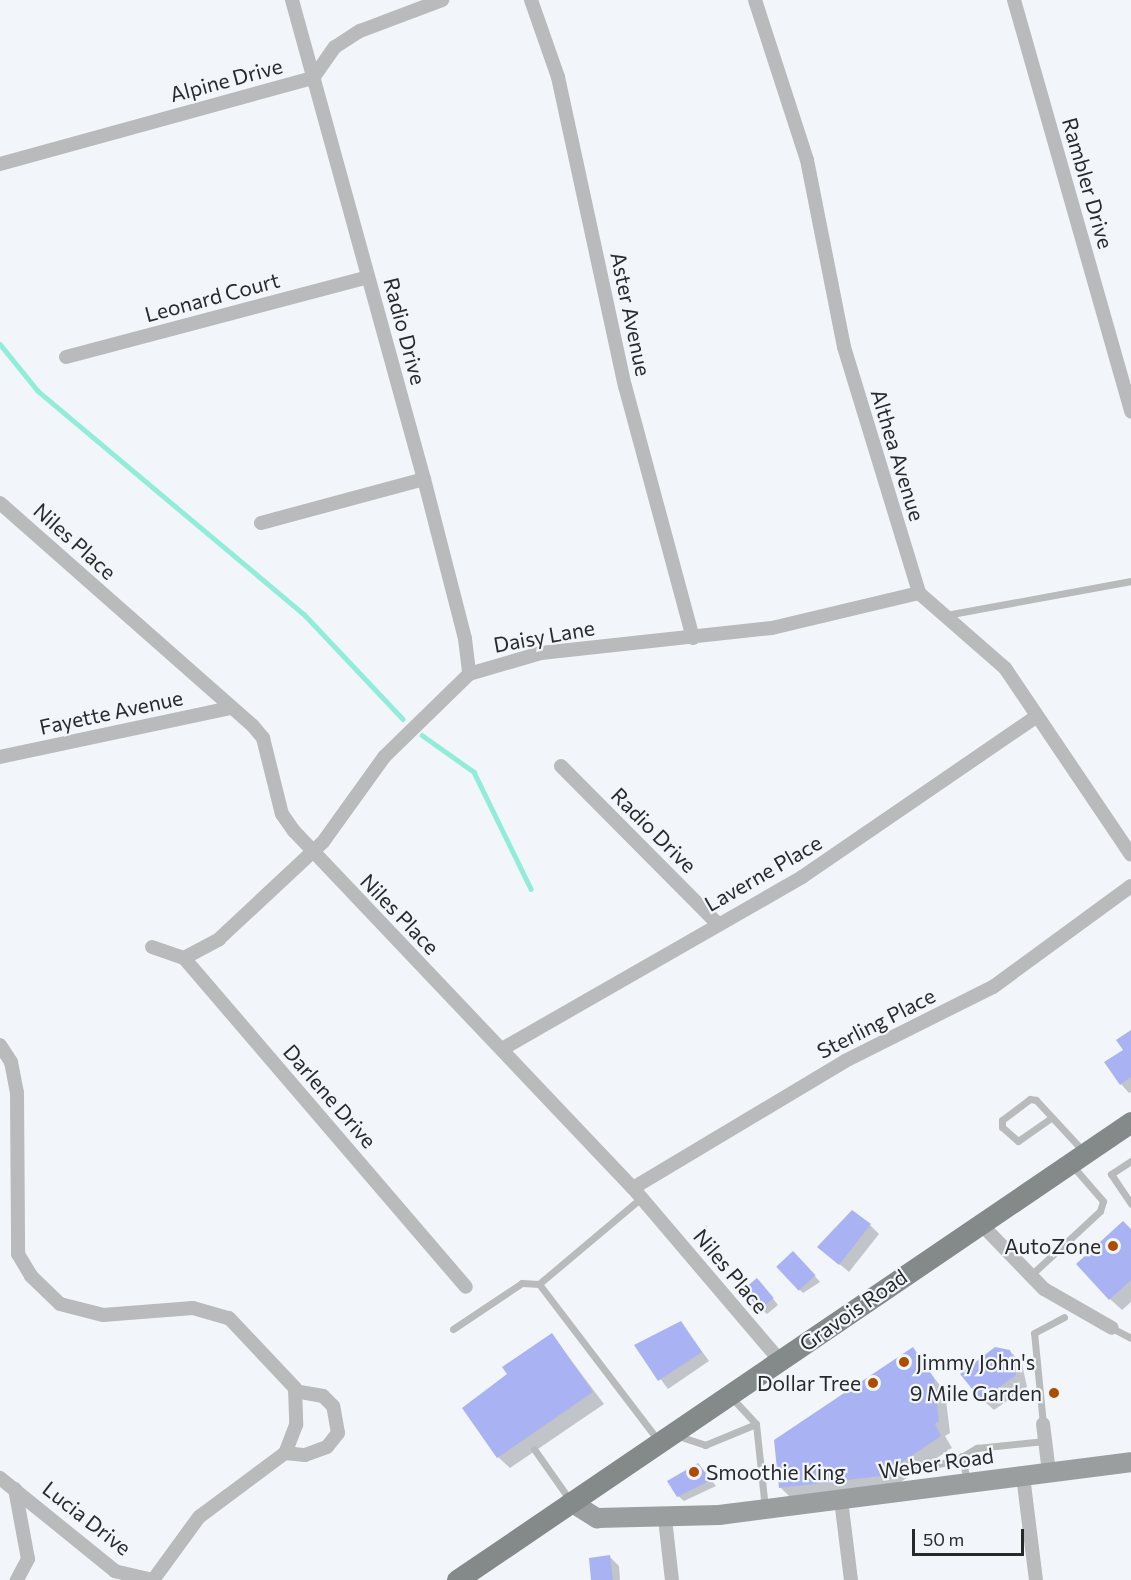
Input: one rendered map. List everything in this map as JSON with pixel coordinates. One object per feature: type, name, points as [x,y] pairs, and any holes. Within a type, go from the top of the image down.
[{"type":"main road","name":"Gravois Road","points":[[457,1580],[1131,1122]]},
{"type":"street","name":"Radio Drive","points":[[292,0],[424,479],[465,639],[469,674]]},
{"type":"street","name":"Alpine Drive","points":[[0,164],[313,78],[335,48],[360,31],[442,0]]},
{"type":"street","name":"Aster Avenue","points":[[531,0],[558,77],[625,386],[693,638]]},
{"type":"street","name":"Althea Avenue","points":[[755,0],[807,160],[844,347],[919,593]]},
{"type":"street","name":"Rambler Drive","points":[[1014,0],[1131,412]]},
{"type":"street","name":"Leonard Court","points":[[66,357],[368,277]]},
{"type":"street","points":[[261,523],[424,479]]},
{"type":"street","name":"Niles Place","points":[[0,503],[263,738],[282,814],[312,852],[637,1193],[780,1361]]},
{"type":"street","name":"Daisy Lane","points":[[184,958],[219,939],[312,852],[384,757],[469,674],[541,653],[772,628],[919,593]]},
{"type":"street","points":[[919,593],[1005,668],[1131,855]]},
{"type":"street","name":"Fayette Avenue","points":[[0,757],[231,708]]},
{"type":"street","name":"Laverne Place","points":[[502,1049],[841,853],[1036,717]]},
{"type":"street","name":"Radio Drive","points":[[561,766],[718,924]]},
{"type":"street","name":"Sterling Place","points":[[637,1193],[845,1061],[993,987],[1131,886]]},
{"type":"street","points":[[152,947],[184,958]]},
{"type":"street","name":"Darlene Drive","points":[[184,958],[466,1287]]},
{"type":"street","points":[[0,1046],[11,1062],[17,1093],[18,1254],[31,1276],[60,1304],[103,1315],[193,1308],[229,1318],[295,1391],[323,1396],[333,1406],[338,1433],[327,1448],[305,1455],[285,1453]]},
{"type":"street","points":[[980,1223],[1030,1276],[1078,1310],[1112,1328]]},
{"type":"street","points":[[1064,1317],[1078,1310]]},
{"type":"street","points":[[153,1580],[199,1517],[285,1453],[296,1425],[295,1391]]},
{"type":"street","points":[[1043,1425],[1049,1472]]},
{"type":"street","name":"Weber Road","points":[[572,1502],[597,1518],[664,1519],[766,1510],[1131,1462]]},
{"type":"street","points":[[1023,1476],[1036,1580]]},
{"type":"street","name":"Lucia Drive","points":[[0,1478],[115,1571],[153,1580]]},
{"type":"street","points":[[15,1489],[28,1559],[17,1580]]},
{"type":"street","points":[[841,1500],[851,1580]]},
{"type":"street","points":[[664,1519],[672,1580]]},
{"type":"lane","points":[[946,615],[1131,581]]},
{"type":"lane","points":[[1030,1276],[1090,1221],[1103,1202],[1051,1118],[1030,1099],[1002,1120],[1002,1127],[1018,1141],[1051,1118]]},
{"type":"lane","points":[[1131,1161],[1111,1174],[1131,1204]]},
{"type":"lane","points":[[453,1329],[522,1283],[539,1284],[637,1193]]},
{"type":"lane","points":[[539,1284],[666,1438],[705,1445],[756,1424]]},
{"type":"lane","points":[[1043,1425],[1034,1333],[1064,1317]]},
{"type":"lane","points":[[1112,1328],[1131,1338]]},
{"type":"lane","points":[[730,1395],[756,1424],[766,1510]]},
{"type":"lane","points":[[926,1466],[962,1456],[977,1448],[1045,1442]]},
{"type":"lane","points":[[534,1449],[572,1502]]},
{"type":"lane","points":[[962,1456],[968,1483]]},
{"type":"building","points":[[1131,1030],[1131,1077],[1120,1085],[1104,1062],[1123,1050],[1116,1040]]},
{"type":"building","points":[[852,1210],[871,1224],[839,1265],[817,1247]]},
{"type":"building","name":"AutoZone","points":[[1123,1221],[1131,1229],[1131,1280],[1109,1300],[1076,1264]]},
{"type":"building","points":[[793,1251],[816,1275],[799,1291],[776,1267]]},
{"type":"building","points":[[757,1278],[774,1298],[760,1309],[743,1290]]},
{"type":"building","points":[[681,1321],[702,1352],[658,1381],[634,1345]]},
{"type":"building","points":[[552,1333],[593,1392],[497,1458],[462,1408],[507,1374],[502,1367]]},
{"type":"building","points":[[913,1347],[934,1378],[939,1421],[935,1424],[941,1436],[881,1476],[779,1488],[774,1440]]},
{"type":"building","points":[[995,1347],[1010,1350],[1016,1375],[981,1400],[960,1374]]},
{"type":"building","name":"Smoothie King","points":[[698,1463],[711,1480],[677,1497],[667,1481]]},
{"type":"building","points":[[610,1555],[613,1580],[591,1580],[589,1558]]},
{"type":"waterway","points":[[0,344],[38,391],[304,614],[403,719]]},
{"type":"waterway","points":[[422,735],[474,772],[531,889]]},
{"type":"place","name":"AutoZone","points":[[1113,1246]]},
{"type":"place","name":"Jimmy John's","points":[[904,1362]]},
{"type":"place","name":"Dollar Tree","points":[[873,1383]]},
{"type":"place","name":"9 Mile Garden","points":[[1054,1393]]},
{"type":"place","name":"Smoothie King","points":[[694,1472]]}]
